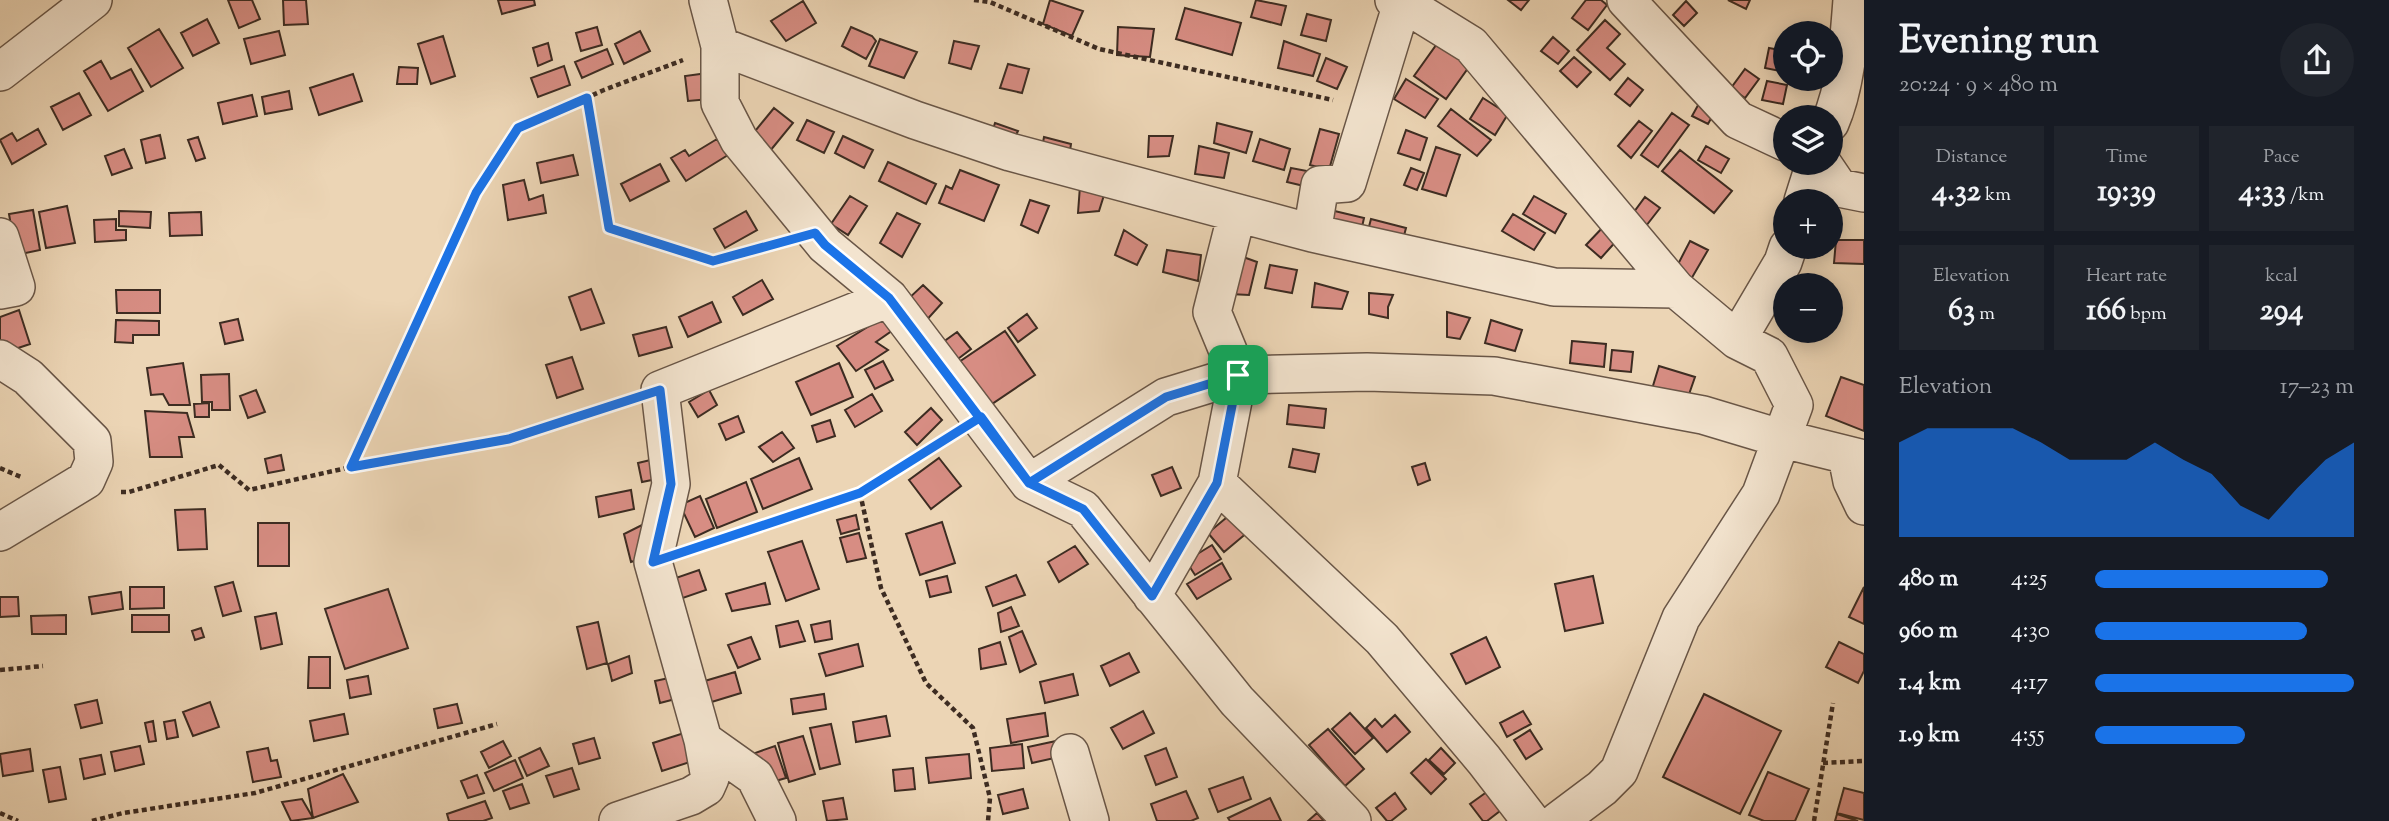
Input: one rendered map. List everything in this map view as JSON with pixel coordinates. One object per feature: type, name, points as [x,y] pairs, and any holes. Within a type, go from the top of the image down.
[{"type":"street","points":[[0,72],[93,0]]},
{"type":"street","points":[[708,0],[720,46],[720,103],[740,140],[825,245],[889,298],[1029,483],[1083,509],[1237,701],[1352,821]]},
{"type":"street","points":[[1626,0],[1738,120],[1773,136]]},
{"type":"street","points":[[1837,105],[1852,0]]},
{"type":"street","points":[[1311,233],[1320,185],[1347,183],[1400,1],[1471,45],[1676,289],[1737,340],[1769,356],[1794,405],[1761,494],[1681,618],[1619,771],[1602,788],[1558,821]]},
{"type":"street","points":[[720,46],[915,120],[1010,152],[1311,233],[1554,286],[1676,289]]},
{"type":"street","points":[[1830,175],[1839,188],[1864,192]]},
{"type":"street","points":[[1152,596],[1217,483],[1238,375],[1212,312],[1237,213]]},
{"type":"street","points":[[0,237],[16,286],[0,290]]},
{"type":"street","points":[[1737,340],[1784,259]]},
{"type":"street","points":[[618,821],[691,796],[706,787],[710,778],[703,740],[653,562],[671,484],[660,390],[889,298]]},
{"type":"street","points":[[0,359],[28,377],[92,441],[94,462],[86,480],[0,532]]},
{"type":"street","points":[[1029,483],[1166,397],[1238,375],[1367,372],[1494,376],[1703,415],[1855,457],[1852,481],[1864,506]]},
{"type":"street","points":[[1217,483],[1382,639],[1484,760],[1531,821]]},
{"type":"street","points":[[703,740],[755,777],[777,821]]},
{"type":"street","points":[[1070,753],[1090,821]]},
{"type":"path","points":[[974,0],[990,2],[1099,50],[1368,108]]},
{"type":"path","points":[[351,467],[476,193],[518,128],[720,46]]},
{"type":"path","points":[[587,98],[609,228],[713,261],[815,233]]},
{"type":"path","points":[[0,468],[62,494],[129,492],[219,466],[249,491],[351,467],[509,439],[660,390]]},
{"type":"path","points":[[653,562],[860,493],[981,417]]},
{"type":"path","points":[[860,493],[881,588],[926,683],[973,727],[990,798],[988,821]]},
{"type":"path","points":[[0,670],[43,666]]},
{"type":"path","points":[[1814,821],[1833,703]]},
{"type":"path","points":[[93,821],[122,813],[255,793],[496,724]]},
{"type":"path","points":[[1823,763],[1864,761]]},
{"type":"path","points":[[0,813],[18,821]]},
{"type":"building","points":[[228,0],[252,0],[260,19],[239,28]]},
{"type":"building","points":[[283,0],[306,0],[308,24],[284,25]]},
{"type":"building","points":[[498,0],[534,0],[535,5],[502,14]]},
{"type":"building","points":[[1050,0],[1083,11],[1072,36],[1043,24]]},
{"type":"building","points":[[1256,0],[1286,6],[1281,25],[1251,17]]},
{"type":"building","points":[[1508,0],[1529,0],[1521,10]]},
{"type":"building","points":[[1586,0],[1601,0],[1607,5],[1588,30],[1572,18]]},
{"type":"building","points":[[1728,0],[1750,0],[1746,9]]},
{"type":"building","points":[[803,1],[816,23],[786,41],[771,21]]},
{"type":"building","points":[[1686,1],[1697,13],[1684,26],[1673,15]]},
{"type":"building","points":[[1185,8],[1241,23],[1232,55],[1176,39]]},
{"type":"building","points":[[1307,14],[1331,20],[1326,41],[1301,35]]},
{"type":"building","points":[[207,19],[219,43],[193,56],[181,33]]},
{"type":"building","points":[[1605,20],[1620,34],[1607,48],[1625,64],[1610,80],[1577,50]]},
{"type":"building","points":[[597,27],[602,45],[581,51],[576,33]]},
{"type":"building","points":[[851,27],[872,36],[876,41],[866,59],[842,46]]},
{"type":"building","points":[[1118,27],[1154,29],[1150,57],[1117,55]]},
{"type":"building","points":[[159,29],[183,68],[151,87],[128,48]]},
{"type":"building","points":[[279,31],[285,55],[251,64],[244,39]]},
{"type":"building","points":[[640,31],[650,51],[624,64],[615,44]]},
{"type":"building","points":[[443,36],[455,76],[431,84],[418,44]]},
{"type":"building","points":[[1553,37],[1569,51],[1558,64],[1541,51]]},
{"type":"building","points":[[880,39],[917,52],[904,78],[869,66]]},
{"type":"building","points":[[954,41],[979,46],[971,69],[949,63]]},
{"type":"building","points":[[1284,41],[1320,54],[1313,76],[1278,68]]},
{"type":"building","points":[[1439,41],[1471,64],[1446,99],[1414,76]]},
{"type":"building","points":[[548,43],[552,60],[538,66],[533,48]]},
{"type":"building","points":[[1769,48],[1773,49],[1773,70],[1765,68]]},
{"type":"building","points":[[607,49],[613,64],[582,78],[575,62]]},
{"type":"building","points":[[1574,57],[1591,72],[1577,87],[1560,71]]},
{"type":"building","points":[[1326,58],[1347,67],[1337,89],[1317,81]]},
{"type":"building","points":[[101,61],[111,79],[131,69],[143,91],[108,111],[84,71]]},
{"type":"building","points":[[1008,64],[1029,69],[1022,93],[1000,88]]},
{"type":"building","points":[[564,66],[570,85],[538,97],[531,78]]},
{"type":"building","points":[[399,67],[418,68],[417,84],[397,84]]},
{"type":"building","points":[[1745,69],[1759,79],[1745,98],[1731,88]]},
{"type":"building","points":[[708,73],[710,99],[688,101],[685,76]]},
{"type":"building","points":[[353,74],[362,101],[319,115],[310,88]]},
{"type":"building","points":[[1628,78],[1643,90],[1630,106],[1615,94]]},
{"type":"building","points":[[1406,79],[1438,99],[1425,118],[1394,99]]},
{"type":"building","points":[[1767,81],[1773,82],[1773,91],[1786,91],[1783,104],[1762,100]]},
{"type":"building","points":[[289,91],[292,109],[265,114],[262,97]]},
{"type":"building","points":[[79,93],[91,115],[63,130],[51,107]]},
{"type":"building","points":[[252,95],[257,116],[223,124],[218,103]]},
{"type":"building","points":[[1483,98],[1508,114],[1495,135],[1470,119]]},
{"type":"building","points":[[1702,98],[1718,106],[1708,124],[1692,116]]},
{"type":"building","points":[[774,108],[793,123],[770,151],[751,136]]},
{"type":"building","points":[[1451,109],[1491,140],[1477,156],[1438,126]]},
{"type":"building","points":[[1672,113],[1689,125],[1658,167],[1641,155]]},
{"type":"building","points":[[807,120],[834,132],[824,153],[797,140]]},
{"type":"building","points":[[1639,121],[1652,131],[1631,158],[1618,146]]},
{"type":"building","points":[[995,123],[1018,131],[1009,148],[989,142]]},
{"type":"building","points":[[1217,123],[1252,132],[1246,153],[1214,143]]},
{"type":"building","points":[[38,129],[46,144],[12,164],[0,140],[12,133],[17,141]]},
{"type":"building","points":[[1320,129],[1339,134],[1329,170],[1310,165]]},
{"type":"building","points":[[1406,130],[1427,138],[1420,160],[1398,153]]},
{"type":"building","points":[[160,135],[165,158],[146,163],[141,140]]},
{"type":"building","points":[[843,136],[873,150],[864,168],[835,153]]},
{"type":"building","points":[[1149,136],[1173,136],[1169,156],[1148,157]]},
{"type":"building","points":[[198,137],[205,158],[196,161],[188,140]]},
{"type":"building","points":[[1044,137],[1071,144],[1068,164],[1040,158]]},
{"type":"building","points":[[717,139],[728,155],[686,181],[671,158],[685,150],[689,156]]},
{"type":"building","points":[[1260,139],[1290,149],[1284,170],[1253,161]]},
{"type":"building","points":[[1199,146],[1229,153],[1224,178],[1195,174]]},
{"type":"building","points":[[1706,146],[1729,159],[1721,173],[1698,160]]},
{"type":"building","points":[[1436,147],[1460,155],[1446,196],[1422,189]]},
{"type":"building","points":[[124,149],[132,168],[112,175],[105,156]]},
{"type":"building","points":[[1680,150],[1732,191],[1714,213],[1662,171]]},
{"type":"building","points":[[573,155],[578,175],[541,183],[537,163]]},
{"type":"building","points":[[888,162],[936,184],[926,204],[879,181]]},
{"type":"building","points":[[660,164],[669,181],[630,201],[621,184]]},
{"type":"building","points":[[1291,168],[1307,171],[1304,186],[1287,182]]},
{"type":"building","points":[[1411,168],[1424,173],[1417,190],[1404,185]]},
{"type":"building","points":[[960,170],[999,185],[984,221],[939,203],[946,186],[952,189]]},
{"type":"building","points":[[524,180],[529,200],[543,195],[546,213],[508,220],[503,185]]},
{"type":"building","points":[[1080,186],[1105,192],[1099,211],[1078,213]]},
{"type":"building","points":[[850,196],[867,206],[848,235],[831,224]]},
{"type":"building","points":[[1534,196],[1566,214],[1555,233],[1523,214]]},
{"type":"building","points":[[1645,197],[1660,208],[1646,226],[1631,216]]},
{"type":"building","points":[[1030,200],[1049,206],[1038,233],[1021,225]]},
{"type":"building","points":[[67,206],[75,243],[46,248],[39,212]]},
{"type":"building","points":[[1322,208],[1364,218],[1360,236],[1318,225]]},
{"type":"building","points":[[33,210],[40,250],[16,255],[9,214]]},
{"type":"building","points":[[119,211],[151,212],[150,228],[119,226]]},
{"type":"building","points":[[746,211],[757,230],[725,248],[714,229]]},
{"type":"building","points":[[201,212],[202,235],[170,236],[169,213]]},
{"type":"building","points":[[897,213],[920,224],[902,257],[880,243]]},
{"type":"building","points":[[1513,214],[1545,233],[1534,250],[1502,231]]},
{"type":"building","points":[[116,219],[116,230],[126,230],[126,240],[95,242],[94,220]]},
{"type":"building","points":[[1371,219],[1406,228],[1401,247],[1366,238]]},
{"type":"building","points":[[1605,225],[1619,238],[1601,258],[1586,245]]},
{"type":"building","points":[[1124,230],[1147,245],[1137,265],[1115,255]]},
{"type":"building","points":[[1843,240],[1864,240],[1864,264],[1834,263],[1834,259],[1843,259]]},
{"type":"building","points":[[1690,241],[1708,250],[1690,281],[1674,272]]},
{"type":"building","points":[[1167,250],[1201,255],[1198,281],[1163,272]]},
{"type":"building","points":[[1235,254],[1257,262],[1249,295],[1230,294]]},
{"type":"building","points":[[1270,265],[1297,270],[1292,293],[1265,288]]},
{"type":"building","points":[[762,280],[773,299],[743,315],[733,297]]},
{"type":"building","points":[[1315,283],[1348,292],[1342,309],[1312,307]]},
{"type":"building","points":[[923,285],[942,303],[924,323],[907,300]]},
{"type":"building","points":[[591,289],[604,323],[581,330],[569,297]]},
{"type":"building","points":[[116,290],[160,290],[160,313],[117,313]]},
{"type":"building","points":[[1369,293],[1393,295],[1388,307],[1388,318],[1369,314]]},
{"type":"building","points":[[712,302],[721,322],[688,337],[679,317]]},
{"type":"building","points":[[19,310],[30,344],[0,354],[0,317]]},
{"type":"building","points":[[1447,312],[1470,318],[1460,339],[1447,337]]},
{"type":"building","points":[[1027,314],[1037,328],[1018,342],[1008,328]]},
{"type":"building","points":[[882,318],[893,330],[876,342],[888,350],[856,371],[837,346]]},
{"type":"building","points":[[238,319],[243,340],[225,344],[220,323]]},
{"type":"building","points":[[116,320],[159,321],[159,335],[133,335],[133,343],[115,342]]},
{"type":"building","points":[[1491,320],[1522,330],[1515,351],[1485,343]]},
{"type":"building","points":[[666,327],[672,347],[639,356],[633,335]]},
{"type":"building","points":[[1005,331],[1035,375],[986,408],[956,364]]},
{"type":"building","points":[[957,332],[971,349],[954,362],[939,345]]},
{"type":"building","points":[[1572,341],[1606,344],[1604,367],[1570,363]]},
{"type":"building","points":[[1612,350],[1633,352],[1631,372],[1610,370]]},
{"type":"building","points":[[572,357],[583,389],[557,398],[546,365]]},
{"type":"building","points":[[883,361],[893,380],[875,389],[865,370]]},
{"type":"building","points":[[183,363],[190,405],[169,405],[163,394],[151,395],[147,368]]},
{"type":"building","points":[[839,363],[853,397],[811,415],[796,382]]},
{"type":"building","points":[[1659,366],[1695,377],[1687,400],[1652,389]]},
{"type":"building","points":[[229,374],[230,410],[212,410],[212,402],[202,402],[201,375]]},
{"type":"building","points":[[1841,377],[1864,385],[1864,431],[1826,416]]},
{"type":"building","points":[[256,390],[265,412],[248,418],[240,396]]},
{"type":"building","points":[[709,390],[717,405],[698,417],[689,402]]},
{"type":"building","points":[[872,394],[882,411],[855,427],[845,410]]},
{"type":"building","points":[[209,403],[209,417],[195,417],[194,404]]},
{"type":"building","points":[[1289,405],[1326,409],[1324,428],[1287,424]]},
{"type":"building","points":[[931,408],[942,420],[917,445],[905,432]]},
{"type":"building","points":[[145,411],[187,413],[194,437],[179,437],[182,457],[150,457]]},
{"type":"building","points":[[738,416],[744,432],[726,440],[719,424]]},
{"type":"building","points":[[830,420],[835,436],[817,442],[812,426]]},
{"type":"building","points":[[782,432],[794,448],[773,462],[759,447]]},
{"type":"building","points":[[1293,449],[1319,454],[1315,472],[1289,467]]},
{"type":"building","points":[[281,455],[284,470],[268,473],[265,459]]},
{"type":"building","points":[[671,455],[676,475],[642,482],[638,463]]},
{"type":"building","points":[[799,458],[812,489],[763,509],[751,479]]},
{"type":"building","points":[[939,458],[961,486],[931,509],[909,480]]},
{"type":"building","points":[[1425,463],[1430,480],[1418,485],[1412,467]]},
{"type":"building","points":[[1172,467],[1181,488],[1161,496],[1152,475]]},
{"type":"building","points":[[746,482],[757,512],[717,528],[706,499]]},
{"type":"building","points":[[631,490],[634,509],[599,517],[596,497]]},
{"type":"building","points":[[700,496],[714,528],[695,537],[680,505]]},
{"type":"building","points":[[205,509],[207,549],[178,550],[175,510]]},
{"type":"building","points":[[1232,513],[1248,532],[1224,552],[1208,533]]},
{"type":"building","points":[[856,515],[859,529],[841,534],[837,520]]},
{"type":"building","points":[[942,522],[955,563],[920,575],[906,534]]},
{"type":"building","points":[[258,523],[289,523],[289,566],[258,566]]},
{"type":"building","points":[[642,525],[650,556],[631,562],[624,534]]},
{"type":"building","points":[[859,533],[866,558],[847,562],[840,538]]},
{"type":"building","points":[[802,541],[819,589],[786,601],[768,552]]},
{"type":"building","points":[[1212,545],[1221,559],[1195,575],[1186,561]]},
{"type":"building","points":[[1075,546],[1088,564],[1059,582],[1048,562]]},
{"type":"building","points":[[1222,563],[1231,579],[1197,599],[1187,584]]},
{"type":"building","points":[[699,570],[706,590],[674,601],[667,581]]},
{"type":"building","points":[[1016,575],[1025,595],[993,606],[986,587]]},
{"type":"building","points":[[947,576],[951,592],[930,597],[926,581]]},
{"type":"building","points":[[1593,576],[1603,623],[1565,631],[1555,584]]},
{"type":"building","points":[[233,582],[241,611],[223,616],[215,587]]},
{"type":"building","points":[[765,583],[770,604],[732,611],[726,594]]},
{"type":"building","points":[[130,587],[164,587],[164,608],[130,609]]},
{"type":"building","points":[[1864,587],[1864,624],[1849,617]]},
{"type":"building","points":[[388,589],[408,648],[345,669],[325,609]]},
{"type":"building","points":[[121,592],[123,609],[92,614],[89,597]]},
{"type":"building","points":[[0,597],[18,597],[19,616],[0,617]]},
{"type":"building","points":[[1011,607],[1019,626],[1001,632],[998,613]]},
{"type":"building","points":[[276,613],[282,644],[261,649],[255,617]]},
{"type":"building","points":[[66,615],[66,634],[32,634],[31,616]]},
{"type":"building","points":[[132,615],[169,615],[169,632],[132,632]]},
{"type":"building","points":[[798,621],[805,641],[780,647],[776,626]]},
{"type":"building","points":[[830,621],[832,639],[815,642],[811,625]]},
{"type":"building","points":[[598,622],[607,663],[587,669],[577,627]]},
{"type":"building","points":[[201,628],[204,637],[195,640],[192,631]]},
{"type":"building","points":[[1022,631],[1036,664],[1020,672],[1009,637]]},
{"type":"building","points":[[751,637],[760,659],[738,668],[728,645]]},
{"type":"building","points":[[1486,637],[1500,667],[1466,684],[1451,654]]},
{"type":"building","points":[[1000,642],[1006,664],[981,669],[979,649]]},
{"type":"building","points":[[1839,642],[1864,654],[1864,671],[1858,683],[1826,667]]},
{"type":"building","points":[[858,644],[863,666],[826,676],[819,654]]},
{"type":"building","points":[[1129,653],[1139,672],[1110,686],[1101,666]]},
{"type":"building","points":[[629,656],[632,673],[612,681],[608,664]]},
{"type":"building","points":[[309,657],[330,657],[330,688],[308,688]]},
{"type":"building","points":[[735,672],[741,693],[705,704],[698,683]]},
{"type":"building","points":[[1073,674],[1078,695],[1045,703],[1040,682]]},
{"type":"building","points":[[368,676],[371,694],[350,698],[347,680]]},
{"type":"building","points":[[678,676],[683,697],[660,703],[655,681]]},
{"type":"building","points":[[824,694],[826,709],[793,714],[791,699]]},
{"type":"building","points":[[1704,694],[1781,731],[1740,814],[1663,777]]},
{"type":"building","points":[[97,700],[102,723],[81,728],[75,705]]},
{"type":"building","points":[[210,702],[219,727],[193,736],[183,712]]},
{"type":"building","points":[[457,704],[462,723],[438,728],[434,709]]},
{"type":"building","points":[[1143,711],[1154,733],[1123,749],[1111,728]]},
{"type":"building","points":[[1523,711],[1531,724],[1507,737],[1500,723]]},
{"type":"building","points":[[1045,713],[1048,736],[1011,743],[1007,719]]},
{"type":"building","points":[[1350,713],[1373,738],[1355,754],[1332,729]]},
{"type":"building","points":[[344,714],[348,734],[314,741],[310,721]]},
{"type":"building","points":[[1395,715],[1410,732],[1387,752],[1366,728],[1375,719],[1382,727]]},
{"type":"building","points":[[886,716],[890,736],[856,742],[853,722]]},
{"type":"building","points":[[175,720],[178,737],[167,739],[164,722]]},
{"type":"building","points":[[153,721],[156,741],[149,742],[145,723]]},
{"type":"building","points":[[831,724],[840,764],[820,769],[810,728]]},
{"type":"building","points":[[1328,729],[1364,769],[1345,786],[1309,745]]},
{"type":"building","points":[[1530,730],[1542,749],[1526,759],[1514,740]]},
{"type":"building","points":[[684,733],[693,761],[662,771],[653,743]]},
{"type":"building","points":[[803,736],[815,774],[789,782],[778,743]]},
{"type":"building","points":[[594,738],[600,758],[579,764],[573,744]]},
{"type":"building","points":[[503,741],[511,756],[489,768],[481,752]]},
{"type":"building","points":[[1056,741],[1059,757],[1032,763],[1028,747]]},
{"type":"building","points":[[1022,744],[1024,768],[992,771],[990,748]]},
{"type":"building","points":[[140,746],[144,764],[115,771],[111,752]]},
{"type":"building","points":[[775,746],[786,778],[765,784],[755,753]]},
{"type":"building","points":[[268,748],[271,761],[277,760],[281,777],[253,782],[247,752]]},
{"type":"building","points":[[540,748],[549,766],[527,776],[519,758]]},
{"type":"building","points":[[1166,748],[1177,777],[1156,785],[1145,756]]},
{"type":"building","points":[[1441,748],[1455,763],[1444,774],[1429,760]]},
{"type":"building","points":[[30,749],[33,771],[3,776],[0,754]]},
{"type":"building","points":[[969,754],[971,778],[929,783],[926,758]]},
{"type":"building","points":[[101,755],[105,774],[84,779],[80,759]]},
{"type":"building","points":[[1426,759],[1446,779],[1431,794],[1411,773]]},
{"type":"building","points":[[515,760],[523,778],[494,791],[485,773]]},
{"type":"building","points":[[60,767],[66,799],[49,802],[43,770]]},
{"type":"building","points":[[572,768],[579,789],[554,797],[546,776]]},
{"type":"building","points":[[913,768],[915,789],[895,791],[893,770]]},
{"type":"building","points":[[1768,772],[1809,789],[1795,821],[1764,821],[1749,815]]},
{"type":"building","points":[[343,774],[358,802],[313,818],[308,789]]},
{"type":"building","points":[[477,775],[484,793],[468,798],[461,781]]},
{"type":"building","points":[[1243,777],[1251,799],[1218,812],[1209,789]]},
{"type":"building","points":[[522,784],[529,803],[510,809],[503,791]]},
{"type":"building","points":[[1495,786],[1509,804],[1487,821],[1483,821],[1470,804]]},
{"type":"building","points":[[1844,788],[1864,793],[1864,820],[1837,813]]},
{"type":"building","points":[[1023,789],[1028,808],[1003,814],[998,795]]},
{"type":"building","points":[[1186,791],[1198,818],[1191,821],[1157,821],[1151,804]]},
{"type":"building","points":[[1395,793],[1406,809],[1391,821],[1387,821],[1376,808]]},
{"type":"building","points":[[843,798],[847,819],[827,821],[823,801]]},
{"type":"building","points":[[1270,798],[1281,821],[1230,821],[1228,818]]},
{"type":"building","points":[[302,799],[313,818],[291,821],[282,802]]},
{"type":"building","points":[[485,801],[492,818],[483,821],[449,821],[447,814]]},
{"type":"building","points":[[1317,813],[1324,821],[1308,821]]},
{"type":"building","points":[[1837,814],[1858,821],[1835,821]]},
{"type":"route","points":[[1238,375],[1166,397],[1029,483],[981,417],[889,298],[825,245],[815,233],[713,261],[609,228],[587,98],[518,128],[476,193],[351,467],[509,439],[660,390],[671,484],[653,562],[860,493],[981,417],[1029,483],[1083,509],[1152,596],[1217,483],[1238,375]]}]
